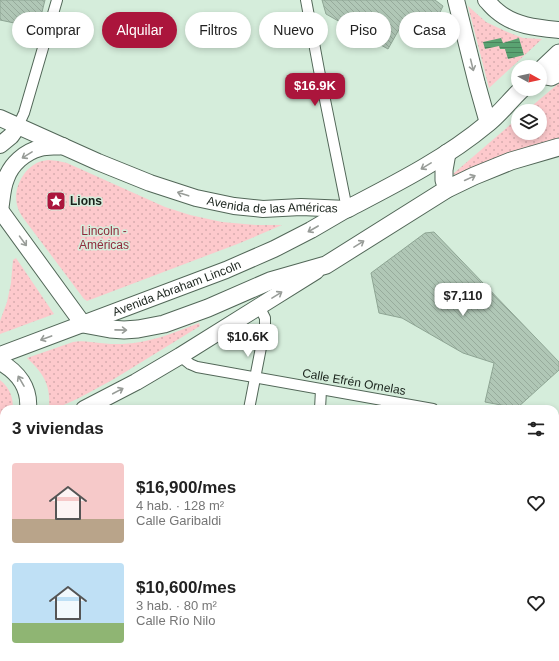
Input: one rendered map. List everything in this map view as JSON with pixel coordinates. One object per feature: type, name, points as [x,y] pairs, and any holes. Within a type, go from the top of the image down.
[{"type":"highway","points":[[547,64],[559,53]]},
{"type":"highway","points":[[547,76],[551,77],[559,73]]},
{"type":"highway","name":"Avenida de las Américas","points":[[347,209],[403,180],[447,153],[488,123],[515,96]]},
{"type":"highway","points":[[82,324],[124,330],[164,324],[208,308],[270,281],[326,265],[447,189],[512,160],[559,147]]},
{"type":"highway","points":[[447,153],[444,170],[444,180],[447,189]]},
{"type":"main road","points":[[456,0],[476,84],[488,123]]},
{"type":"main road","points":[[486,0],[497,12],[509,19],[525,25],[559,30]]},
{"type":"main road","name":"Avenida de las Américas","points":[[0,118],[98,162],[150,183],[196,198],[234,206],[263,209],[301,207],[347,209]]},
{"type":"main road","points":[[0,145],[11,136],[18,126]]},
{"type":"main road","points":[[64,146],[41,148],[30,152],[19,160],[11,168],[6,179],[0,210],[82,324]]},
{"type":"main road","points":[[537,153],[559,156]]},
{"type":"main road","name":"Avenida Abraham Lincoln","points":[[0,355],[226,270],[274,249],[347,209]]},
{"type":"main road","points":[[92,405],[136,382],[180,356],[326,265]]},
{"type":"main road","points":[[0,362],[18,376],[26,390],[28,405]]},
{"type":"street","points":[[18,126],[24,113],[57,0]]},
{"type":"street","points":[[306,0],[347,209]]},
{"type":"street","points":[[250,405],[265,327],[264,318],[259,306]]},
{"type":"street","name":"Calle Efrén Ornelas","points":[[180,356],[190,364],[197,367],[321,390],[385,405]]},
{"type":"street","points":[[320,405],[321,390]]},
{"type":"green space","points":[[468,6],[486,22],[505,31],[523,38],[542,39],[519,60],[511,60],[511,68],[489,88]]},
{"type":"green space","points":[[559,83],[559,138],[455,175],[453,174],[511,124],[511,140],[547,140],[547,104],[534,104],[544,96],[547,96],[547,93]]},
{"type":"green space","name":"Lincoln - Américas","points":[[45,160],[67,163],[165,207],[190,215],[222,222],[256,225],[282,225],[240,243],[87,301],[24,219],[17,207],[16,199],[18,186],[24,174],[34,165]]},
{"type":"green space","points":[[16,258],[54,314],[0,334],[0,321],[7,302],[11,283],[13,260]]},
{"type":"green space","points":[[199,323],[200,326],[114,379],[64,405],[49,405],[49,393],[45,380],[38,369],[27,358],[76,341],[119,344],[142,342],[171,334]]},
{"type":"green space","points":[[0,380],[10,393],[12,405],[0,405]]},
{"type":"shaded area","points":[[501,38],[503,43],[519,38],[524,55],[508,59],[505,49],[500,49],[499,46],[485,49],[483,42]]},
{"type":"building","points":[[0,0],[45,0],[42,12],[12,12],[12,23],[0,20]]},
{"type":"building","points":[[322,0],[435,0],[443,6],[440,12],[399,12],[399,29],[391,44],[391,12],[336,12],[336,20],[328,15],[328,12],[325,12]]},
{"type":"building","points":[[434,232],[559,362],[559,370],[520,405],[501,405],[485,402],[494,363],[463,353],[402,318],[379,313],[371,273],[425,233]]},
{"type":"place","name":"Lions","points":[[56,201]]}]
